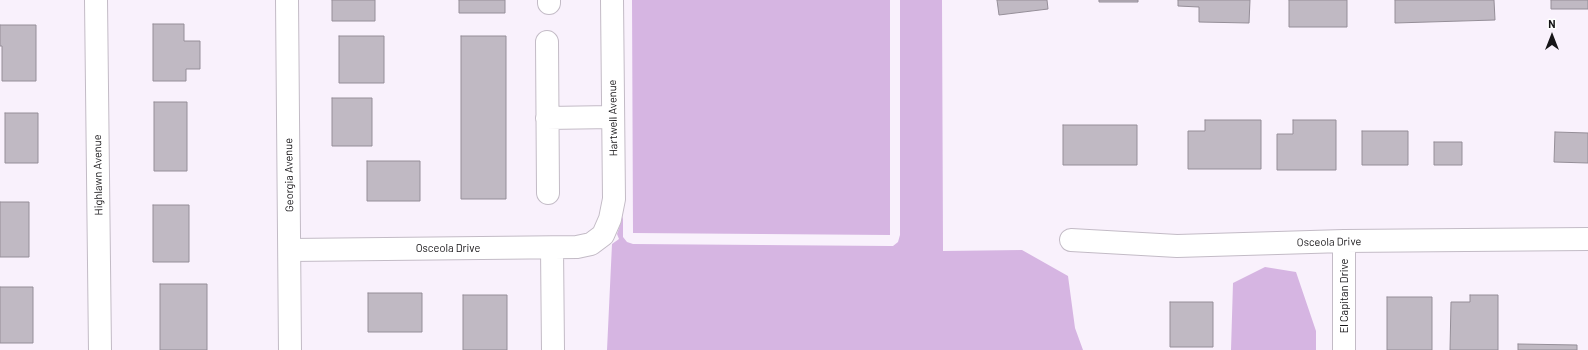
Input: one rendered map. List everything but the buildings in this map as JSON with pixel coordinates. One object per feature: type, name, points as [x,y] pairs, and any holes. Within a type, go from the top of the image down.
[{"type":"street","name":"Highlawn Avenue","points":[[96,0],[100,350]]},
{"type":"street","name":"Georgia Avenue","points":[[287,0],[290,350]]},
{"type":"street","name":"Hartwell Avenue","points":[[603,235],[610,219],[614,199],[612,0]]},
{"type":"street","points":[[546,42],[548,193]]},
{"type":"street","points":[[547,118],[613,117]]},
{"type":"street","name":"Osceola Drive","points":[[290,250],[577,247],[591,244],[603,235]]},
{"type":"street","name":"Osceola Drive","points":[[1071,240],[1177,246],[1344,241],[1588,239]]},
{"type":"street","name":"El Capitan Drive","points":[[1344,241],[1344,350]]},
{"type":"street","points":[[552,248],[553,350]]},
{"type":"shaded area","points":[[632,0],[890,0],[890,235],[633,233]]},
{"type":"shaded area","points":[[900,0],[942,0],[943,251],[1022,250],[1068,276],[1075,328],[1083,350],[607,350],[612,244],[619,239],[617,234],[623,216],[623,237],[627,242],[633,244],[893,246],[898,242],[900,235]]},
{"type":"shaded area","points":[[1265,267],[1296,272],[1316,331],[1316,350],[1231,350],[1233,283]]}]
